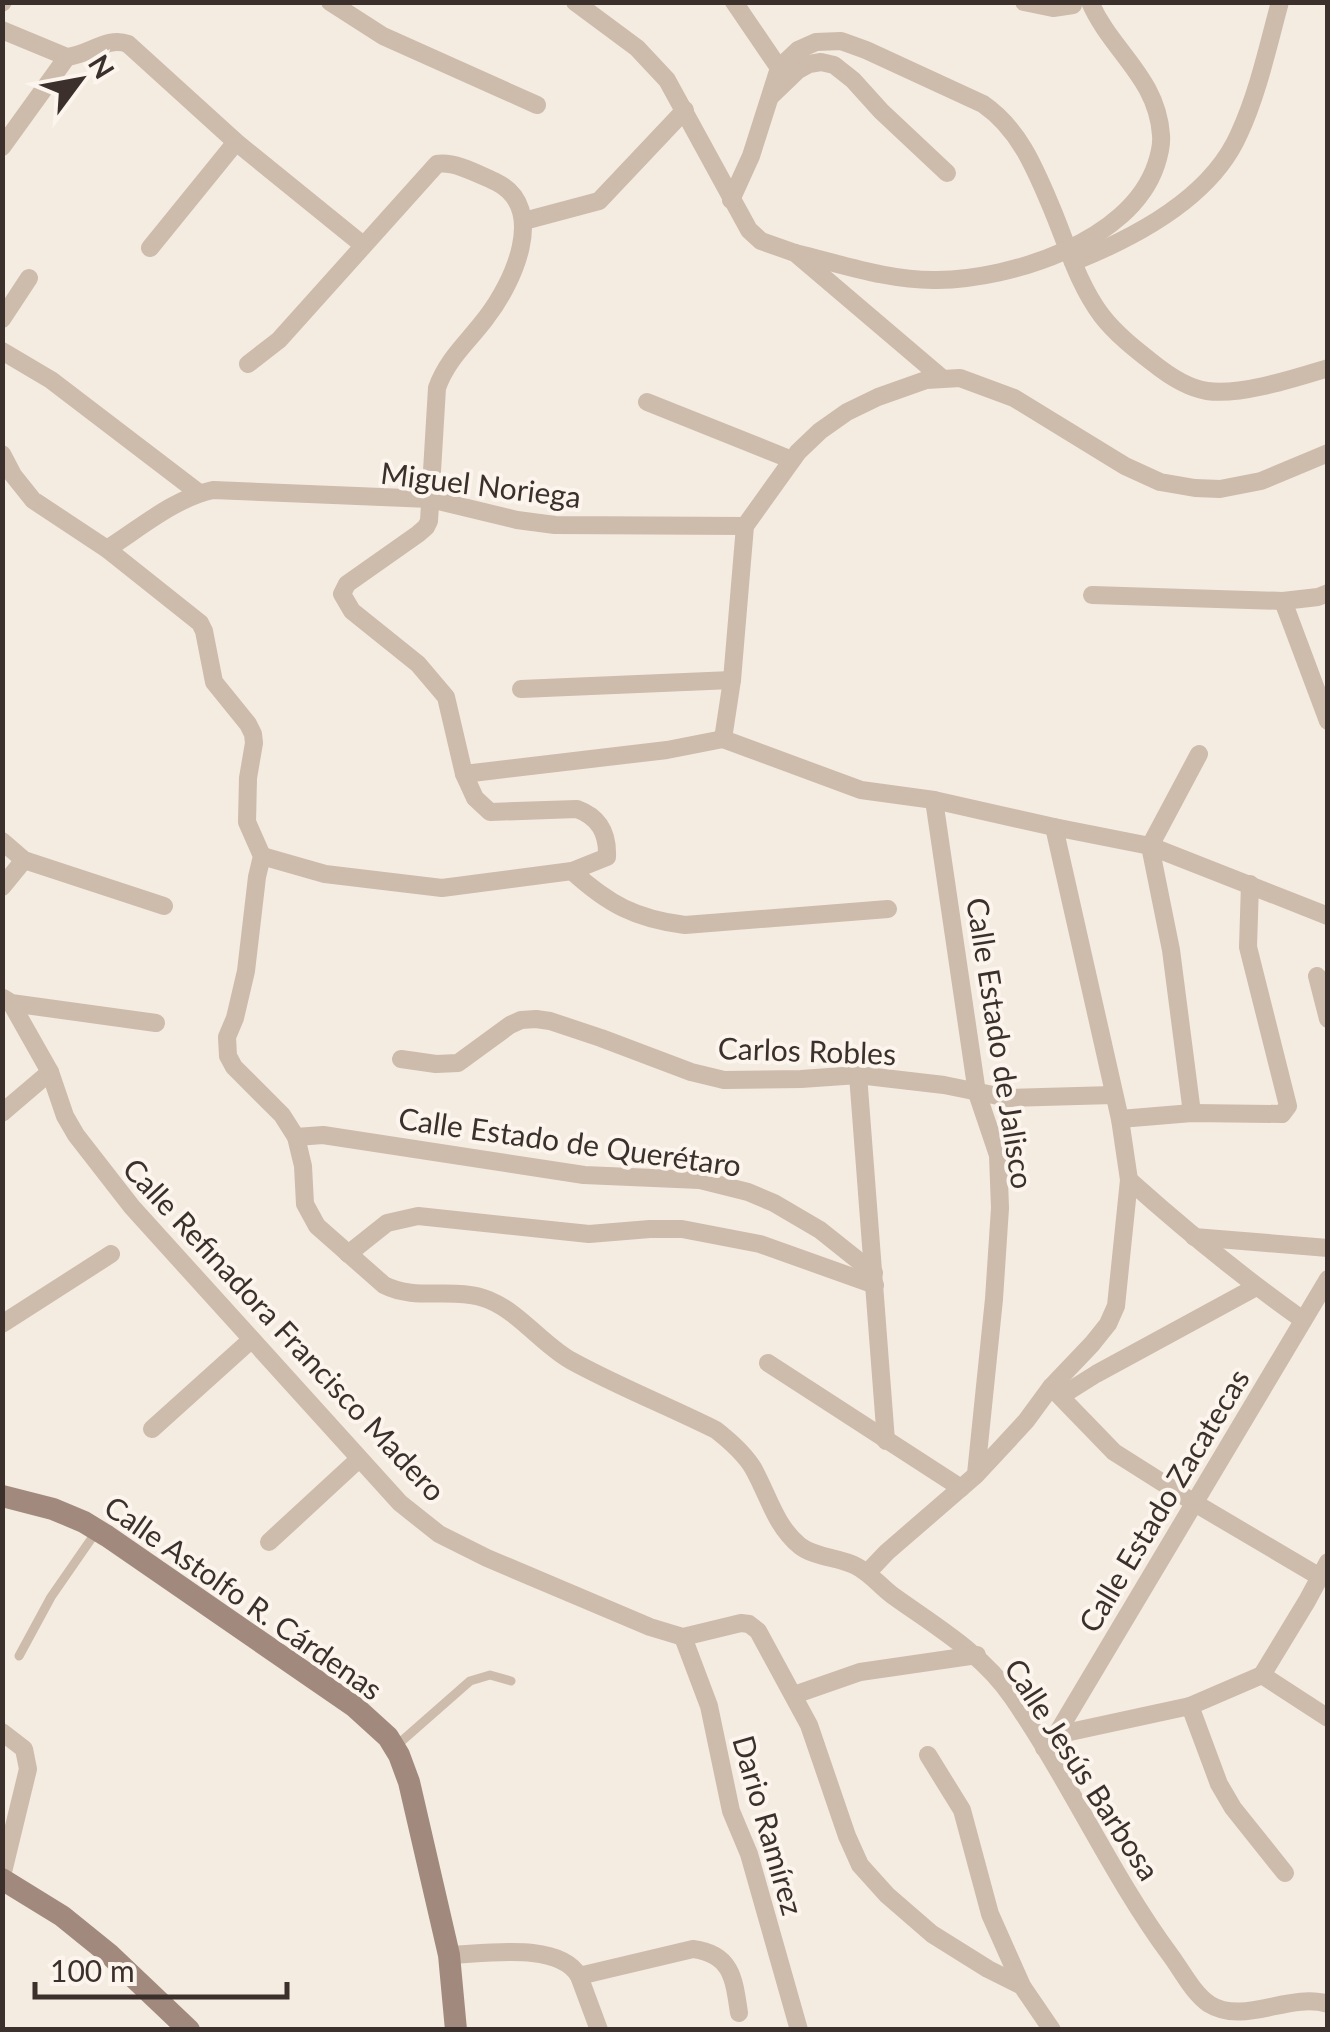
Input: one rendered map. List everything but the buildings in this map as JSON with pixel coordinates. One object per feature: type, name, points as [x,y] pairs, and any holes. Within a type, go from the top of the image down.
[{"type":"street","points":[[330,2],[383,36],[537,104]]},
{"type":"street","points":[[575,2],[637,48],[667,80],[731,200],[760,241],[892,276],[941,280],[1007,272],[1126,240],[1196,191],[1222,164],[1238,138],[1280,2]]},
{"type":"street","points":[[734,2],[779,68]]},
{"type":"street","points":[[1024,2],[1052,8],[1082,7],[1139,72],[1158,115],[1162,140],[1151,178],[1126,212],[1070,256]]},
{"type":"street","points":[[2,30],[68,57],[119,40],[128,44],[236,142],[363,245]]},
{"type":"street","points":[[731,200],[747,168],[779,68],[798,50],[816,42],[841,42],[866,50],[998,114],[1022,146],[1100,314],[1132,347],[1170,376],[1206,391],[1246,389],[1328,368]]},
{"type":"street","points":[[2,147],[68,57]]},
{"type":"street","points":[[771,96],[809,64],[834,65],[948,172]]},
{"type":"street","points":[[524,221],[599,202],[685,110]]},
{"type":"street","points":[[150,248],[236,142]]},
{"type":"street","points":[[248,364],[279,340],[437,164],[449,164],[500,184],[514,196],[524,221],[514,266],[487,317],[453,355],[437,388],[426,527],[353,579],[342,594],[352,611],[418,664],[446,697],[454,738],[474,798],[490,812],[577,809],[590,814],[608,841],[607,857],[572,871],[442,888],[324,874],[262,856]]},
{"type":"street","points":[[795,252],[942,378]]},
{"type":"street","points":[[2,318],[29,278]]},
{"type":"street","points":[[2,351],[51,380],[199,493]]},
{"type":"street","points":[[723,739],[745,526],[792,460],[820,431],[848,412],[906,385],[960,378],[1014,398],[1125,466],[1160,482],[1195,488],[1220,489],[1261,482],[1328,453]]},
{"type":"street","points":[[647,402],[792,460]]},
{"type":"street","name":"Calle Jesús Barbosa","points":[[2,454],[33,500],[107,549],[194,618],[204,630],[214,682],[253,734],[247,822],[262,856],[246,971],[226,1049],[234,1067],[282,1115],[296,1138],[309,1214],[324,1234],[384,1285],[402,1293],[466,1294],[493,1302],[568,1359],[716,1430],[752,1466],[772,1510],[798,1544],[808,1552],[857,1566],[867,1573],[976,1655],[1011,1695],[1050,1741],[1160,1941],[1210,2004],[1239,2012],[1303,2000],[1328,2004]]},
{"type":"street","name":"Miguel Noriega","points":[[107,549],[184,500],[213,490],[430,499],[555,525],[745,526]]},
{"type":"street","points":[[1092,594],[1283,601],[1328,592]]},
{"type":"street","points":[[1283,601],[1328,721]]},
{"type":"street","points":[[521,689],[732,680]]},
{"type":"street","points":[[464,774],[667,750],[723,739],[861,790],[934,800],[1150,846],[1328,916]]},
{"type":"street","points":[[1192,1113],[1173,964],[1150,846],[1199,754]]},
{"type":"street","name":"Calle Estado de Jalisco","points":[[934,800],[978,1093],[998,1155],[1000,1208],[994,1298],[976,1475]]},
{"type":"street","points":[[867,1573],[976,1475],[1056,1392],[1116,1306],[1129,1180],[1120,1119],[1054,827]]},
{"type":"street","points":[[2,841],[24,860],[164,906]]},
{"type":"street","points":[[2,888],[24,860]]},
{"type":"street","points":[[572,871],[620,909],[660,922],[685,925],[888,909]]},
{"type":"street","points":[[1120,1119],[1192,1113],[1282,1114],[1288,1106],[1248,947],[1250,884]]},
{"type":"street","points":[[1317,976],[1328,1020]]},
{"type":"street","points":[[7,1000],[156,1023]]},
{"type":"street","name":"Calle Refinadora Francisco Madero","points":[[7,1000],[50,1072],[65,1116],[95,1162],[400,1504],[439,1534],[486,1558],[632,1620],[683,1636]]},
{"type":"street","name":"Carlos Robles","points":[[401,1058],[458,1063],[510,1025],[536,1019],[724,1080],[858,1075],[1008,1098],[1113,1095]]},
{"type":"street","points":[[2,1112],[50,1072]]},
{"type":"street","points":[[858,1075],[886,1441]]},
{"type":"street","name":"Calle Estado de Querétaro","points":[[296,1138],[323,1135],[584,1175],[700,1180],[774,1203],[820,1230],[875,1279]]},
{"type":"street","points":[[1129,1180],[1256,1287],[1303,1320]]},
{"type":"street","points":[[348,1254],[388,1223],[418,1216],[589,1234],[682,1229],[760,1244],[875,1279]]},
{"type":"street","points":[[1194,1237],[1328,1248]]},
{"type":"street","points":[[2,1324],[111,1254]]},
{"type":"street","name":"Calle Estado Zacatecas","points":[[1050,1741],[1328,1279]]},
{"type":"street","points":[[1056,1392],[1256,1287]]},
{"type":"street","points":[[152,1428],[251,1340]]},
{"type":"street","points":[[768,1364],[961,1488]]},
{"type":"street","points":[[1050,1741],[1190,1706],[1262,1675],[1324,1569],[1193,1502],[1114,1452],[1056,1392]]},
{"type":"street","points":[[269,1542],[359,1458]]},
{"type":"street","name":"Calle Astolfo R. Cárdenas","points":[[2,1496],[53,1509],[130,1550],[372,1721],[394,1747],[414,1801],[449,1955],[456,2030]]},
{"type":"street","points":[[683,1636],[741,1623],[762,1636],[809,1724],[860,1865],[932,1934],[1022,1986]]},
{"type":"street","name":"Dario Ramírez","points":[[683,1636],[708,1706],[731,1811],[749,1854],[800,2030]]},
{"type":"street","points":[[794,1695],[860,1672],[976,1655]]},
{"type":"street","points":[[1262,1675],[1328,1718]]},
{"type":"street","points":[[1190,1706],[1219,1784],[1284,1873]]},
{"type":"street","points":[[2,1732],[24,1749],[28,1769],[2,1878],[62,1916],[190,2030]]},
{"type":"street","points":[[928,1755],[962,1810],[990,1914],[1022,1986],[1052,2030]]},
{"type":"street","points":[[578,1976],[693,1949],[706,1950],[729,1968],[739,2013]]},
{"type":"street","points":[[449,1955],[548,1954],[574,1967],[599,2030]]},
{"type":"lane","points":[[20,1656],[51,1597],[97,1530]]},
{"type":"lane","points":[[394,1747],[470,1681],[490,1676],[511,1681]]}]
